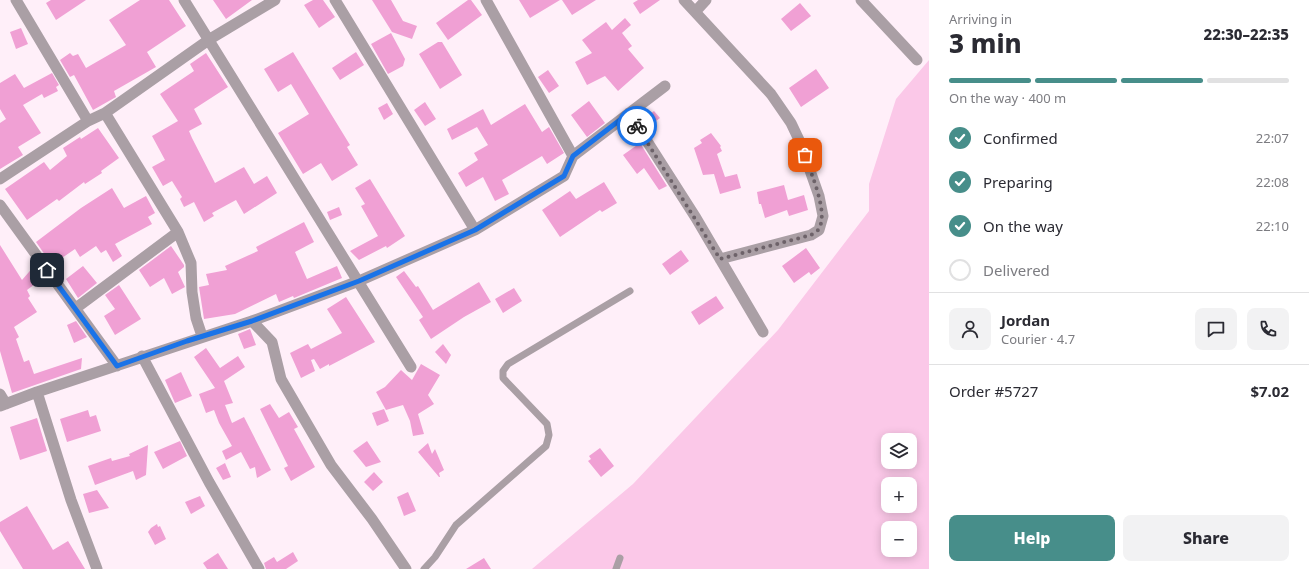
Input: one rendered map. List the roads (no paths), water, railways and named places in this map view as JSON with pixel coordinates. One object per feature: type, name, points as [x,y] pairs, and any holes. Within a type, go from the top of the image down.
[{"type":"street","points":[[16,0],[88,121]]},
{"type":"street","points":[[184,0],[210,39],[411,367]]},
{"type":"street","points":[[0,179],[88,121],[105,113],[210,39],[275,0]]},
{"type":"street","points":[[335,0],[475,230]]},
{"type":"street","points":[[486,0],[573,156]]},
{"type":"street","points":[[684,0],[771,94],[791,123],[800,142],[819,196],[823,216],[819,230],[811,235],[720,259]]},
{"type":"street","points":[[695,12],[706,0]]},
{"type":"street","points":[[861,0],[917,60]]},
{"type":"street","points":[[0,394],[3,405],[142,356],[252,321],[359,281],[475,230],[564,176],[573,156],[665,86]]},
{"type":"street","points":[[105,113],[178,232],[191,263],[192,292],[196,318],[202,336]]},
{"type":"street","points":[[629,113],[720,259],[763,332]]},
{"type":"street","points":[[0,206],[117,366]]},
{"type":"street","points":[[76,308],[178,232]]},
{"type":"street","points":[[252,321],[272,342],[281,379],[331,465],[406,569]]},
{"type":"street","points":[[142,356],[209,482],[259,569]]},
{"type":"street","points":[[37,392],[71,500],[97,569]]},
{"type":"lane","points":[[424,569],[435,557],[460,521],[546,446],[549,435],[547,424],[504,378],[503,372],[508,364],[630,291]]},
{"type":"lane","points":[[616,569],[620,558]]}]
